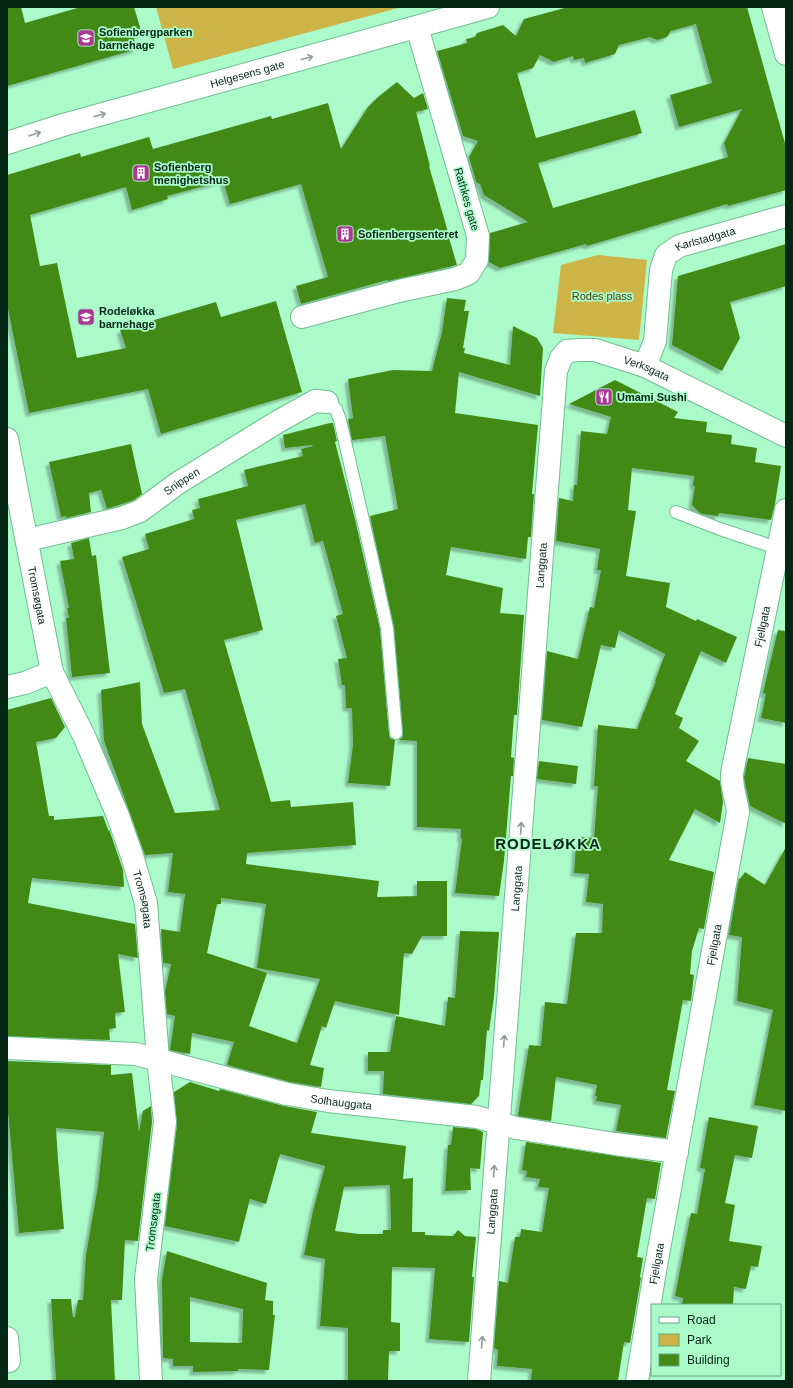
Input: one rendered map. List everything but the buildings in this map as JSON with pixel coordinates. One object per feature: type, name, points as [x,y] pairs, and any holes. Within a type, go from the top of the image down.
[{"type":"street","name":"Helgesens gate","points":[[7,143],[63,125],[417,27],[446,13],[488,7]]},
{"type":"street","points":[[773,7],[786,54]]},
{"type":"street","name":"Rathkes gate","points":[[302,317],[399,291],[455,279],[469,273],[477,260],[478,236],[417,27]]},
{"type":"street","name":"Karlstadgata","points":[[645,366],[655,341],[661,270],[666,255],[679,246],[786,216]]},
{"type":"street","name":"Verksgata","points":[[566,351],[595,350],[645,366],[786,436]]},
{"type":"street","name":"Langgata","points":[[479,1381],[556,371],[561,358],[566,351]]},
{"type":"street","name":"Snippen","points":[[27,540],[122,518],[140,511],[178,483],[278,421],[316,401],[327,402]]},
{"type":"street","name":"Tromsøgata","points":[[7,439],[52,672],[84,736],[118,816],[146,903],[158,1059],[165,1122],[146,1279],[150,1381]]},
{"type":"street","name":"Fjellgata","points":[[638,1381],[654,1277],[738,812],[736,799],[731,784],[732,773],[786,510]]},
{"type":"street","points":[[7,687],[25,683],[52,672]]},
{"type":"street","name":"Solhauggata","points":[[7,1048],[136,1054],[294,1095],[328,1101],[477,1117],[516,1128],[615,1144],[677,1152]]},
{"type":"street","points":[[7,1338],[9,1362]]},
{"type":"lane","points":[[327,402],[336,408],[340,420],[387,628],[396,733]]},
{"type":"lane","points":[[676,512],[777,550]]},
{"type":"green space","points":[[156,7],[402,7],[173,69]]},
{"type":"green space","name":"Rodes plass","points":[[598,255],[647,260],[639,340],[553,333],[561,265]]},
{"type":"place","name":"Sofienbergparken barnehage","points":[[86,38]]},
{"type":"place","name":"Sofienberg menighetshus","points":[[141,173]]},
{"type":"place","name":"Sofienbergsenteret","points":[[345,234]]},
{"type":"place","name":"Rodeløkka barnehage","points":[[86,317]]},
{"type":"place","name":"Umami Sushi","points":[[604,397]]},
{"type":"district","name":"RODELØKKA","points":[[548,844]]}]
